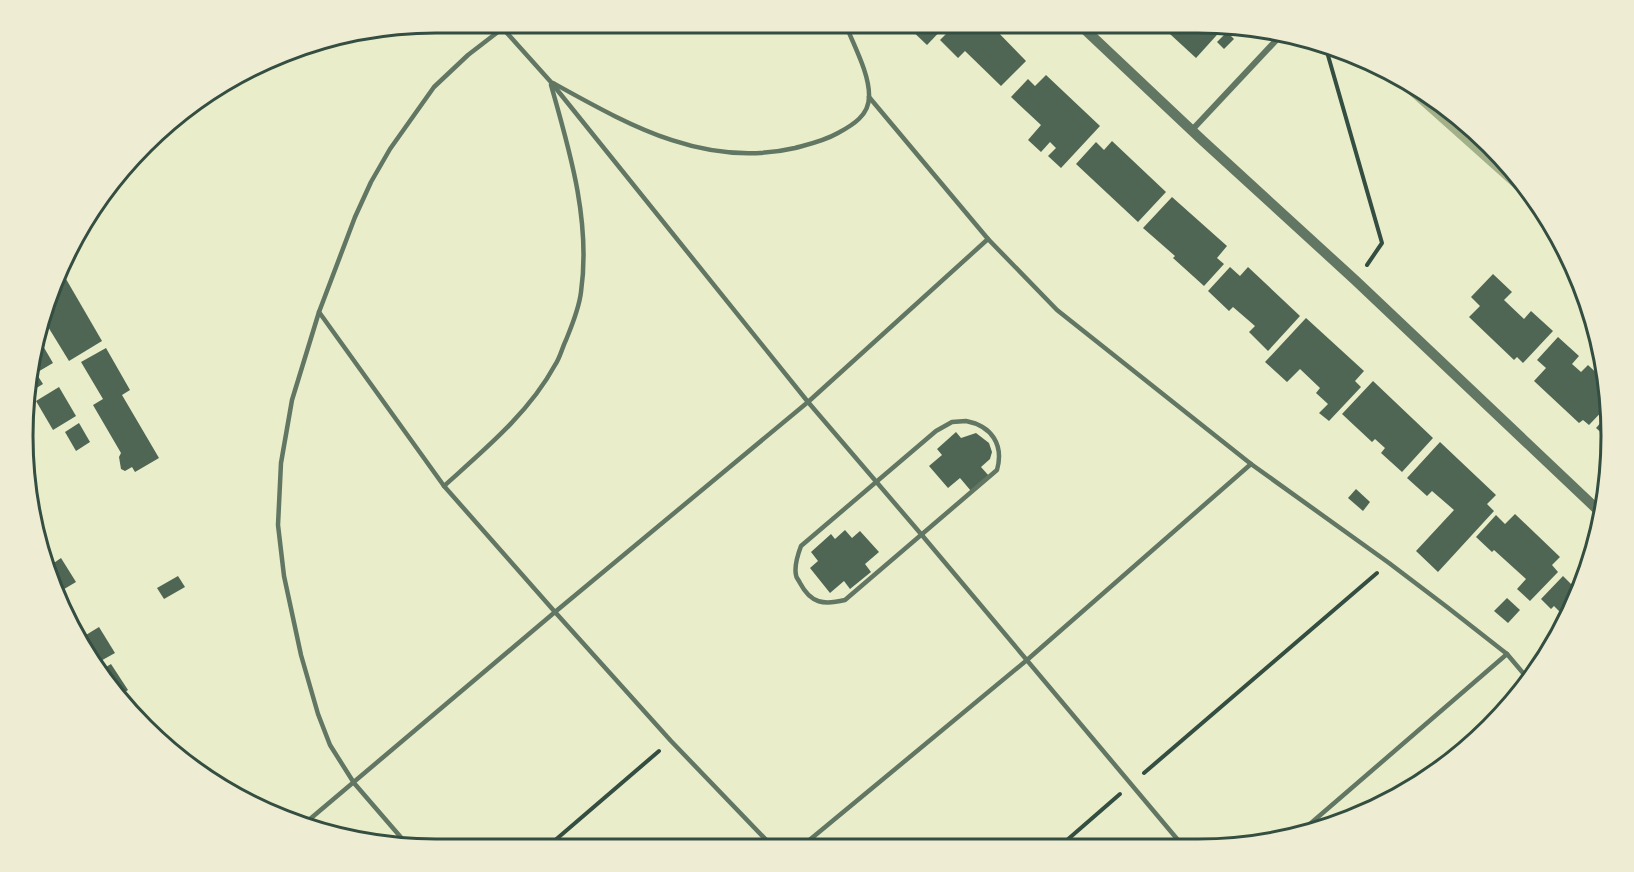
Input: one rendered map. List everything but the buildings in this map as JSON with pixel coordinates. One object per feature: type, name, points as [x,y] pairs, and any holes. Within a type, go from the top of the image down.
[{"type":"street","points":[[1089,33],[1355,280],[1595,507]]},
{"type":"street","points":[[1192,130],[1276,41]]},
{"type":"lane","points":[[401,837],[354,783],[330,745],[318,714],[301,656],[284,576],[278,525],[281,463],[292,400],[319,312],[355,217],[371,182],[390,149],[434,87],[468,55],[497,33]]},
{"type":"lane","points":[[507,33],[550,81],[808,402],[1177,839]]},
{"type":"lane","points":[[550,81],[614,117],[678,143],[724,153],[775,153],[825,140],[848,128],[864,114],[869,98],[866,76],[849,33]]},
{"type":"lane","points":[[444,486],[514,420],[537,392],[556,365],[581,294],[584,258],[580,207],[570,152],[550,81]]},
{"type":"lane","points":[[869,98],[988,239],[1057,310],[1251,464],[1389,563],[1507,654],[1523,673]]},
{"type":"lane","points":[[310,819],[808,402],[988,239]]},
{"type":"lane","points":[[319,312],[444,486],[671,741],[764,839]]},
{"type":"lane","points":[[952,422],[978,423],[989,432],[997,444],[1000,458],[997,470],[921,534],[845,600],[831,603],[816,601],[805,592],[795,575],[801,546],[936,432],[952,422]]},
{"type":"lane","points":[[811,839],[1027,660],[1251,464]]},
{"type":"lane","points":[[1312,822],[1507,654]]},
{"type":"path","points":[[1328,54],[1382,243],[1355,280]]},
{"type":"path","points":[[1068,839],[1389,563]]},
{"type":"path","points":[[557,839],[671,741]]},
{"type":"waterway","points":[[1425,103],[1504,174]]}]
